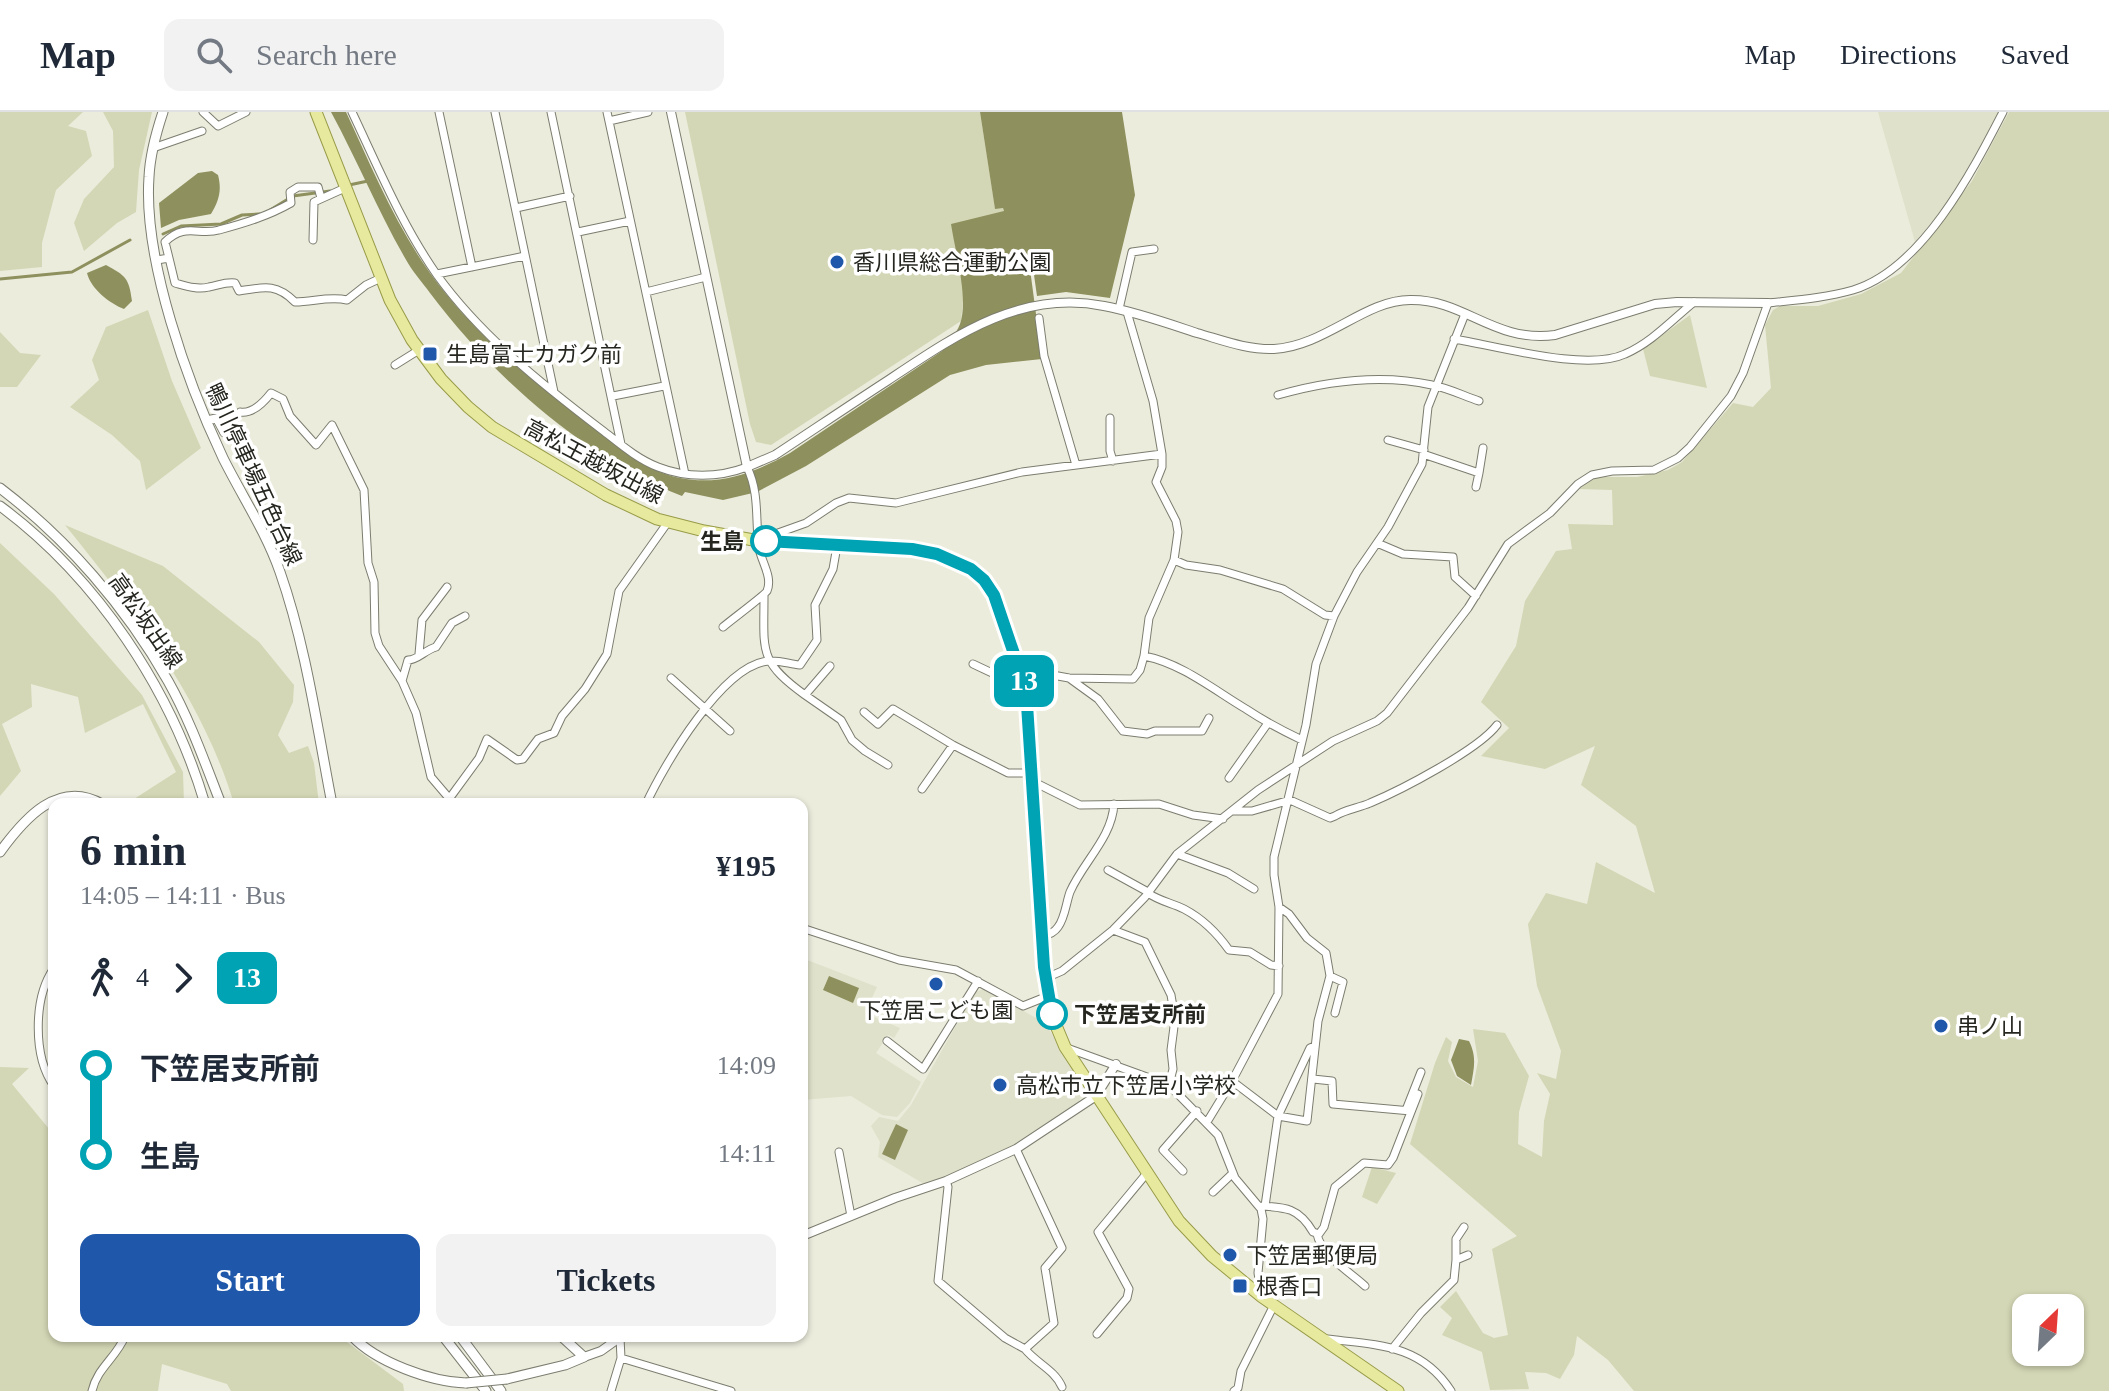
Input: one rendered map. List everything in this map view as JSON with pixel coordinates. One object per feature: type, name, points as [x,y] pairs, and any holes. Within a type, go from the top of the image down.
[{"type":"main road","name":"鴨川停車場五色台線","points":[[163,112],[153,148],[148,204],[157,260],[175,331],[207,420],[224,460],[270,547],[284,585],[331,798]]},
{"type":"main road","name":"高松王越坂出線","points":[[316,112],[397,313],[419,350],[468,407],[492,427],[606,495],[668,522],[759,541],[912,549],[937,554],[971,569],[984,580],[994,595],[1026,689],[1046,978],[1052,1016],[1065,1047],[1179,1221],[1212,1256],[1262,1297],[1398,1391]]},
{"type":"main road","name":"高松坂出線","points":[[0,488],[75,556],[138,634],[168,681],[219,798]]},
{"type":"main road","name":"高松坂出線","points":[[0,506],[65,565],[127,643],[157,687],[170,713],[195,770],[203,798]]},
{"type":"main road","points":[[67,798],[77,795],[90,798]]},
{"type":"main road","points":[[0,852],[26,818],[48,804]]},
{"type":"main road","points":[[359,1342],[372,1354],[430,1377],[464,1386],[565,1365],[584,1357],[568,1342]]},
{"type":"main road","points":[[448,1342],[486,1391]]},
{"type":"main road","points":[[464,1342],[501,1391]]},
{"type":"street","points":[[203,112],[218,126],[246,112]]},
{"type":"street","points":[[352,112],[384,179],[437,274],[487,332],[554,393],[621,444],[645,461],[685,474],[729,474],[748,469],[775,455],[935,348],[989,318],[1022,308],[1063,302],[1120,310],[1239,346],[1274,349],[1310,342],[1375,309],[1400,300],[1440,304],[1504,332],[1538,337],[1570,331],[1633,309],[1677,302],[1768,303],[1855,290],[1893,270],[1947,209],[2003,112]]},
{"type":"street","points":[[439,112],[472,267]]},
{"type":"street","points":[[495,112],[554,393]]},
{"type":"street","points":[[551,112],[621,444]]},
{"type":"street","points":[[648,112],[608,116],[685,474]]},
{"type":"street","points":[[671,112],[748,469],[757,494],[759,541],[769,584],[764,596],[763,635],[768,661],[781,677],[841,720],[852,740],[888,765]]},
{"type":"street","points":[[153,148],[202,131]]},
{"type":"street","points":[[313,240],[314,202],[344,184]]},
{"type":"street","points":[[321,198],[318,187],[298,187],[290,192],[291,203],[260,219],[243,221],[216,232],[183,231],[165,242],[175,283],[195,288],[211,287],[222,282],[235,283],[239,291],[282,290],[295,302],[314,302],[333,297],[347,300],[381,278]]},
{"type":"street","points":[[516,208],[570,196]]},
{"type":"street","points":[[578,232],[630,221]]},
{"type":"street","points":[[1017,659],[1047,674],[1069,678],[1133,679],[1140,670],[1149,618],[1174,560],[1178,532],[1176,521],[1156,482],[1162,467],[1162,454],[1153,401],[1120,310],[1132,252],[1154,249]]},
{"type":"street","points":[[437,274],[525,256]]},
{"type":"street","points":[[157,260],[169,258]]},
{"type":"street","points":[[646,292],[706,277]]},
{"type":"street","points":[[1454,339],[1581,361],[1607,360],[1623,356],[1638,347],[1694,302]]},
{"type":"street","points":[[1046,978],[1062,971],[1113,930],[1177,854],[1297,765],[1333,741],[1377,721],[1387,713],[1476,596],[1499,554],[1536,521],[1550,513],[1578,484],[1592,475],[1612,471],[1654,470],[1678,458],[1690,447],[1731,396],[1743,373],[1768,303]]},
{"type":"street","points":[[1207,1122],[1273,1006],[1280,984],[1279,907],[1274,857],[1290,800],[1316,664],[1334,616],[1422,464],[1428,407],[1465,314]]},
{"type":"street","points":[[1039,318],[1044,356],[1076,465]]},
{"type":"street","points":[[395,365],[419,350]]},
{"type":"street","points":[[1278,395],[1345,382],[1393,379],[1436,386],[1479,401]]},
{"type":"street","points":[[613,396],[664,386]]},
{"type":"street","points":[[207,420],[216,418],[224,433],[240,412],[255,409],[271,393],[283,399],[290,416],[316,445],[332,425],[364,490],[368,563],[374,582],[375,633],[379,646],[402,681],[416,713],[431,777],[449,798]]},
{"type":"street","points":[[1110,418],[1113,461]]},
{"type":"street","points":[[1388,440],[1479,473]]},
{"type":"street","points":[[1476,487],[1483,448]]},
{"type":"street","points":[[759,541],[806,523],[849,498],[896,503],[1022,472],[1162,454]]},
{"type":"street","points":[[454,798],[487,739],[517,760],[529,755],[538,739],[554,733],[562,716],[585,689],[607,654],[619,591],[668,522]]},
{"type":"street","points":[[1377,543],[1403,554],[1453,557],[1455,577],[1476,596]]},
{"type":"street","points":[[649,798],[673,754],[737,674],[768,661],[800,665],[814,648],[817,640],[815,605],[833,569],[837,546]]},
{"type":"street","points":[[1174,560],[1283,589],[1325,615],[1334,616]]},
{"type":"street","points":[[402,681],[408,660],[416,659],[419,654],[422,620],[447,587]]},
{"type":"street","points":[[723,627],[748,605],[764,596]]},
{"type":"street","points":[[419,654],[436,647],[452,623],[465,616]]},
{"type":"street","points":[[1144,656],[1156,658],[1200,679],[1268,723],[1302,740]]},
{"type":"street","points":[[973,664],[1026,689]]},
{"type":"street","points":[[805,695],[830,666]]},
{"type":"street","points":[[671,678],[730,731]]},
{"type":"street","points":[[1069,678],[1109,709],[1123,731],[1147,734],[1155,731],[1202,731],[1209,718]]},
{"type":"street","points":[[864,712],[878,724],[893,709],[953,745],[1008,773],[1032,777],[1080,805],[1159,804],[1193,815],[1223,819]]},
{"type":"street","points":[[1229,778],[1268,723]]},
{"type":"street","points":[[1233,811],[1252,811],[1290,800],[1330,818],[1370,804],[1451,760],[1488,737],[1497,725]]},
{"type":"street","points":[[922,789],[953,745]]},
{"type":"street","points":[[1042,936],[1052,934],[1059,927],[1071,889],[1113,817],[1114,804]]},
{"type":"street","points":[[1177,854],[1228,873],[1254,889]]},
{"type":"street","points":[[1108,870],[1156,899],[1185,909],[1208,925],[1229,950],[1250,952],[1271,965],[1279,966]]},
{"type":"street","points":[[1232,1081],[1278,1116],[1307,1121],[1318,1021],[1330,976],[1326,953],[1307,938],[1289,914],[1279,907]]},
{"type":"street","points":[[808,930],[899,960],[956,970],[1023,1006],[1048,996]]},
{"type":"street","points":[[1113,930],[1145,942],[1171,995],[1175,1019],[1171,1050],[1173,1069],[1169,1085]]},
{"type":"street","points":[[1330,976],[1343,982],[1335,1013]]},
{"type":"street","points":[[887,1041],[923,1069],[978,981]]},
{"type":"street","points":[[48,983],[43,995],[38,1032],[42,1060],[48,1073]]},
{"type":"street","points":[[1262,1297],[1258,1273],[1262,1206],[1278,1116],[1310,1048],[1315,1046]]},
{"type":"street","points":[[1065,1047],[1169,1085],[1207,1122],[1223,1145],[1240,1186],[1262,1206],[1289,1209],[1305,1218],[1317,1234],[1318,1242],[1365,1286]]},
{"type":"street","points":[[808,1234],[946,1181],[1016,1149],[1096,1096],[1116,1064]]},
{"type":"street","points":[[1317,1234],[1324,1227],[1335,1187],[1364,1163],[1388,1165],[1393,1158],[1421,1072]]},
{"type":"street","points":[[1313,1079],[1332,1081],[1333,1104],[1403,1112],[1408,1110],[1418,1094]]},
{"type":"street","points":[[1183,1171],[1163,1150],[1197,1111]]},
{"type":"street","points":[[1016,1149],[1062,1248],[1045,1268],[1054,1323],[1025,1349]]},
{"type":"street","points":[[839,1152],[851,1216]]},
{"type":"street","points":[[1097,1334],[1127,1298],[1129,1289],[1098,1232],[1147,1173]]},
{"type":"street","points":[[1213,1192],[1233,1173]]},
{"type":"street","points":[[946,1181],[948,1187],[938,1281],[1005,1338],[1025,1349],[1033,1360],[1058,1377],[1062,1387]]},
{"type":"street","points":[[1392,1349],[1454,1280],[1456,1239],[1464,1227]]},
{"type":"street","points":[[1456,1260],[1468,1255]]},
{"type":"street","points":[[1237,1390],[1241,1371],[1274,1305]]},
{"type":"street","points":[[1321,1339],[1392,1349],[1418,1357],[1437,1372],[1451,1391]]},
{"type":"street","points":[[92,1391],[99,1371],[122,1342]]},
{"type":"street","points":[[584,1357],[614,1342]]},
{"type":"street","points":[[611,1391],[621,1358],[621,1342]]},
{"type":"street","points":[[621,1358],[731,1391]]},
{"type":"shaded area","points":[[0,112],[83,112],[68,126],[86,131],[92,156],[56,190],[42,243],[42,267],[0,271]]},
{"type":"shaded area","points":[[103,112],[152,112],[139,170],[136,212],[117,223],[84,251],[74,223],[84,199],[114,167],[113,131]]},
{"type":"shaded area","points":[[331,112],[346,112],[384,194],[417,254],[465,316],[503,354],[631,456],[667,475],[695,480],[738,476],[790,453],[942,351],[950,342],[960,324],[963,302],[951,224],[1004,211],[1003,208],[995,209],[980,112],[1122,112],[1135,195],[1110,298],[1066,292],[1037,296],[1031,254],[1028,254],[1042,359],[986,365],[950,375],[806,466],[757,492],[723,500],[685,492],[682,496],[610,460],[576,437],[482,355],[408,263]]},
{"type":"shaded area","name":"香川県総合運動公園","points":[[685,112],[980,112],[995,208],[1003,208],[1004,211],[963,300],[961,321],[771,445],[756,442]]},
{"type":"shaded area","points":[[1878,112],[2000,112],[1966,175],[1915,242]]},
{"type":"shaded area","points":[[2009,112],[2109,112],[2109,1391],[1634,1391],[1608,1360],[1577,1336],[1574,1355],[1560,1379],[1546,1373],[1525,1372],[1529,1389],[1490,1390],[1482,1352],[1442,1335],[1452,1318],[1440,1307],[1456,1291],[1483,1333],[1494,1338],[1508,1335],[1492,1249],[1517,1236],[1410,1144],[1435,1063],[1446,1037],[1452,1042],[1448,1061],[1456,1077],[1473,1087],[1478,1061],[1473,1029],[1505,1033],[1529,1076],[1519,1112],[1518,1144],[1542,1157],[1544,1121],[1550,1094],[1537,1073],[1556,1079],[1561,1051],[1537,986],[1528,924],[1546,893],[1587,904],[1596,862],[1655,893],[1636,826],[1581,785],[1595,746],[1545,769],[1481,756],[1509,728],[1481,702],[1516,646],[1525,601],[1556,551],[1572,549],[1568,524],[1613,525],[1612,490],[1579,489],[1594,477],[1637,477],[1668,470],[1682,462],[1733,403],[1753,407],[1771,388],[1765,325],[1773,310],[1780,306],[1818,306],[1861,294],[1901,273],[1972,181]]},
{"type":"shaded area","points":[[212,171],[218,175],[220,191],[211,214],[179,220],[161,228],[159,203],[198,173]]},
{"type":"shaded area","points":[[106,265],[128,282],[132,301],[124,309],[101,295],[89,279],[87,273]]},
{"type":"shaded area","points":[[148,310],[172,381],[201,448],[146,490],[140,461],[112,435],[70,407],[99,380],[92,360],[106,327]]},
{"type":"shaded area","points":[[1690,315],[1707,388],[1650,376],[1643,349]]},
{"type":"shaded area","points":[[0,332],[20,353],[41,355],[17,387],[0,387]]},
{"type":"shaded area","points":[[65,525],[163,566],[259,642],[294,685],[293,702],[278,735],[289,753],[308,746],[314,763],[318,798],[232,798],[221,765],[185,692],[116,589]]},
{"type":"shaded area","points":[[0,543],[54,594],[142,695],[183,772],[184,798],[136,798],[176,772],[143,704],[85,733],[78,697],[31,684],[32,707],[2,724],[21,771],[0,796]]},
{"type":"shaded area","points":[[808,960],[877,987],[865,1013],[900,1028],[894,1038],[888,1035],[876,1053],[921,1082],[910,1103],[897,1117],[882,1115],[851,1096],[808,1100]]},
{"type":"shaded area","points":[[829,976],[859,988],[853,1003],[823,990]]},
{"type":"shaded area","name":"高松市立下笠居小学校","points":[[984,989],[1045,1023],[1078,1076],[1075,1079],[1083,1092],[1076,1108],[1015,1148],[926,1185],[878,1157],[880,1142],[871,1126],[879,1117],[898,1121],[911,1105],[975,992]]},
{"type":"shaded area","points":[[1459,1039],[1469,1041],[1473,1052],[1471,1085],[1457,1076],[1451,1060]]},
{"type":"shaded area","points":[[0,1067],[29,1068],[12,1084],[48,1128],[48,1342],[347,1342],[403,1384],[404,1391],[231,1391],[227,1384],[162,1364],[158,1391],[0,1391]]},
{"type":"shaded area","points":[[896,1124],[908,1130],[895,1160],[882,1154]]},
{"type":"shaded area","points":[[1372,1167],[1396,1173],[1377,1204],[1362,1197]]},
{"type":"waterway","points":[[349,185],[368,181]]},
{"type":"waterway","points":[[270,210],[293,196],[330,191]]},
{"type":"waterway","points":[[163,234],[181,226],[221,224],[242,215],[259,214]]},
{"type":"waterway","points":[[0,279],[72,272],[130,240]]},
{"type":"bus line","name":"13","points":[[766,541],[912,549],[937,554],[971,569],[984,580],[994,595],[1023,677],[1030,717],[1044,967],[1052,1014]]},
{"type":"place","name":"香川県総合運動公園","points":[[837,262]]},
{"type":"place","name":"生島富士カガク前","points":[[430,354]]},
{"type":"place","name":"生島","points":[[766,541]]},
{"type":"place","name":"下笠居こども園","points":[[936,984]]},
{"type":"place","name":"下笠居支所前","points":[[1052,1014]]},
{"type":"place","name":"串ノ山","points":[[1941,1026]]},
{"type":"place","name":"高松市立下笠居小学校","points":[[1000,1085]]},
{"type":"place","name":"下笠居郵便局","points":[[1230,1255]]},
{"type":"place","name":"根香口","points":[[1240,1286]]}]
